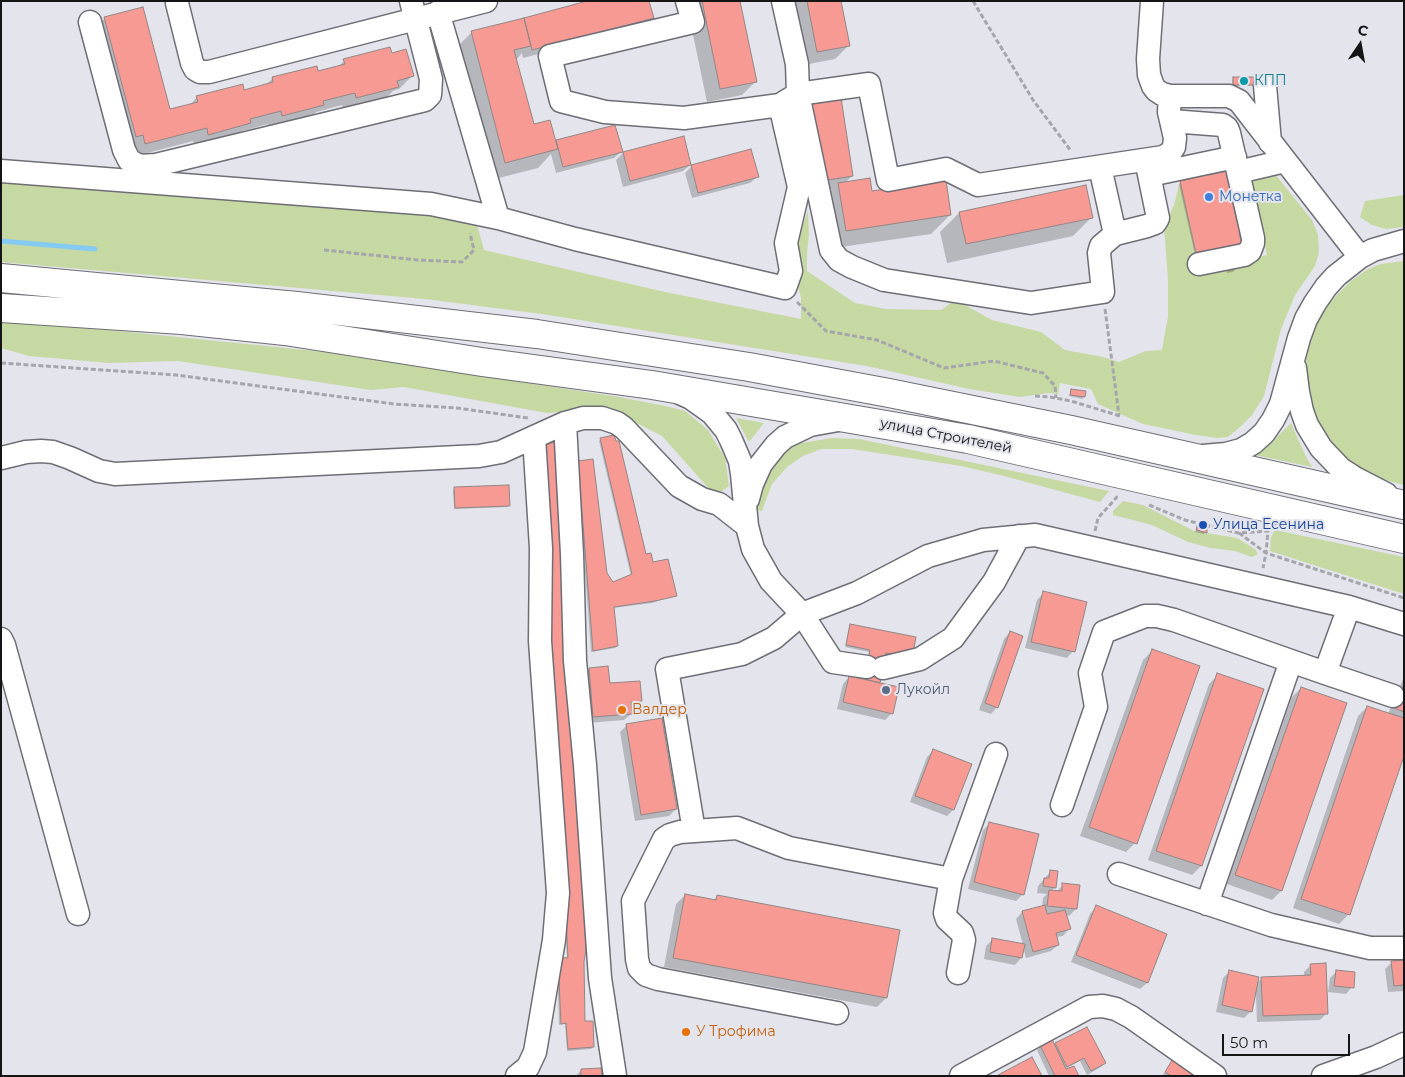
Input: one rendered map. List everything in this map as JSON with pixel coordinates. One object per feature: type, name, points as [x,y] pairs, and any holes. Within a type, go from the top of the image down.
[{"type":"main road","points":[[1,278],[297,306],[537,334],[749,367],[880,391],[1071,430],[1404,503]]},
{"type":"main road","name":"улица Строителей","points":[[1,308],[182,320],[285,331],[482,362],[652,385],[968,439],[1404,540]]},
{"type":"street","points":[[177,3],[192,63],[195,69],[200,72],[209,72],[413,10],[438,12],[486,1]]},
{"type":"street","points":[[688,1],[693,22],[550,56],[561,101],[605,112],[684,118],[868,84],[888,180],[946,170],[978,185],[1092,168],[1285,161]]},
{"type":"street","points":[[1,171],[431,204],[498,218],[575,239],[785,288],[791,271],[786,244],[799,187],[789,100],[796,64],[783,1]]},
{"type":"street","points":[[1152,1],[1148,59],[1152,86],[1162,94],[1170,96],[1224,95],[1235,98],[1360,257]]},
{"type":"street","points":[[90,22],[124,150],[129,160],[139,166],[156,165],[425,100],[430,95],[431,79],[413,10]]},
{"type":"street","points":[[438,12],[498,218]]},
{"type":"street","points":[[1265,86],[1270,142]]},
{"type":"street","points":[[1148,167],[1170,153],[1174,148],[1175,138],[1169,112],[1170,96]]},
{"type":"street","points":[[789,100],[831,250],[839,260],[884,280],[1031,303],[1103,292],[1099,252],[1102,246],[1115,234],[1147,226],[1155,223],[1158,218],[1148,167]]},
{"type":"street","points":[[1171,121],[1223,125],[1227,128],[1253,238],[1252,247],[1244,255],[1199,264]]},
{"type":"street","points":[[1092,168],[1115,234]]},
{"type":"street","points":[[1179,455],[1226,454],[1241,450],[1264,432],[1281,404],[1306,319],[1315,302],[1336,276],[1360,257],[1373,250],[1404,241]]},
{"type":"street","points":[[1295,355],[1298,392],[1302,411],[1321,448],[1341,469],[1354,478],[1404,503]]},
{"type":"street","points":[[652,385],[667,388],[691,398],[712,413],[732,440],[740,461],[746,518],[753,549],[771,581],[802,614],[833,662],[875,668],[920,659],[953,638],[994,582],[1018,536]]},
{"type":"street","points":[[1,458],[26,452],[53,452],[99,471],[130,474],[479,456],[501,452],[565,423],[594,417],[617,423],[624,428],[679,486],[702,499],[719,504],[746,518]]},
{"type":"street","points":[[746,518],[752,484],[761,464],[785,437],[810,425],[823,422],[840,420],[868,421]]},
{"type":"street","points":[[565,423],[575,661],[586,765],[600,978],[615,1076]]},
{"type":"street","points":[[517,1076],[528,1067],[535,1052],[554,940],[558,893],[540,640],[542,568],[534,437]]},
{"type":"street","points":[[694,831],[667,669],[742,654],[774,638],[802,614],[857,593],[928,556],[983,540],[1035,535],[1349,607],[1404,624]]},
{"type":"street","points":[[1325,673],[1349,607]]},
{"type":"street","points":[[1062,805],[1096,707],[1090,673],[1104,632],[1145,616],[1158,616],[1174,620],[1393,696]]},
{"type":"street","points":[[1,639],[78,914]]},
{"type":"street","points":[[1207,904],[1291,661]]},
{"type":"street","points":[[958,973],[964,940],[962,933],[946,918],[945,913],[951,879],[996,754]]},
{"type":"street","points":[[837,1013],[658,979],[646,975],[639,968],[633,901],[664,839],[670,835],[694,831],[737,828],[789,848],[951,879]]},
{"type":"street","points":[[1119,874],[1271,925],[1370,948],[1404,948]]},
{"type":"street","points":[[962,1076],[1089,1007],[1103,1006],[1116,1009],[1131,1017],[1215,1076]]},
{"type":"street","points":[[1323,1076],[1377,1066],[1404,1044]]},
{"type":"path","points":[[973,1],[1033,100],[1092,168]]},
{"type":"path","points":[[324,250],[418,260],[462,262],[474,250],[471,233],[463,227]]},
{"type":"path","points":[[785,288],[826,331],[877,340],[944,368],[994,361],[1043,373],[1055,386],[1056,398]]},
{"type":"path","points":[[1103,292],[1119,415]]},
{"type":"path","points":[[1,363],[176,375],[394,404],[458,408],[565,423]]},
{"type":"path","points":[[1036,396],[1056,398],[1119,415],[1126,420]]},
{"type":"path","points":[[1090,548],[1098,518],[1117,497],[1126,499]]},
{"type":"path","points":[[1144,502],[1185,520],[1238,533],[1268,531],[1266,553],[1259,587]]},
{"type":"path","points":[[1238,533],[1266,553],[1404,598]]},
{"type":"green space","points":[[1274,173],[1312,220],[1318,235],[1319,252],[1315,266],[1295,295],[1281,329],[1264,396],[1252,415],[1240,427],[1228,437],[1218,438],[1143,424],[1098,404],[1091,389],[1060,383],[1058,394],[1049,393],[1020,397],[969,389],[867,366],[542,314],[425,299],[1,262],[1,176],[398,205],[476,221],[484,250],[665,292],[801,319],[801,298],[797,282],[794,249],[808,211],[807,271],[855,303],[886,309],[941,310],[951,303],[963,304],[992,320],[1041,332],[1065,350],[1119,362],[1146,351],[1162,350],[1168,316],[1168,279],[1164,227],[1174,205],[1180,181],[1195,250],[1191,259],[1195,273],[1267,255],[1250,180]]},
{"type":"green space","points":[[1404,195],[1404,227],[1386,229],[1372,225],[1360,217],[1365,201]]},
{"type":"green space","points":[[1404,261],[1404,485],[1374,477],[1342,457],[1317,420],[1309,402],[1304,376],[1308,342],[1317,321],[1331,301],[1351,281],[1368,269],[1381,264]]},
{"type":"green space","points":[[1,319],[325,352],[619,397],[665,406],[685,411],[708,430],[725,458],[729,486],[722,491],[711,491],[662,436],[619,414],[547,413],[404,387],[371,390],[178,361],[109,363],[29,356],[1,348]]},
{"type":"green space","points":[[736,418],[764,423],[749,442]]},
{"type":"green space","points":[[1291,423],[1312,467],[1255,455],[1266,448]]},
{"type":"green space","points":[[832,438],[859,439],[1109,491],[1100,502],[961,466],[852,449],[821,449],[803,456],[787,467],[772,484],[762,511],[757,510],[757,496],[776,454],[796,444]]},
{"type":"green space","points":[[1123,501],[1143,505],[1194,531],[1237,538],[1255,549],[1258,554],[1252,557],[1235,551],[1211,548],[1188,542],[1152,525],[1113,515],[1113,511]]},
{"type":"green space","points":[[1275,530],[1404,557],[1404,594],[1270,551],[1271,537]]},
{"type":"building","points":[[587,1],[649,1],[654,18],[532,50],[524,18]]},
{"type":"building","points":[[702,1],[740,1],[757,82],[720,89]]},
{"type":"building","points":[[807,1],[841,1],[850,46],[817,52]]},
{"type":"building","points":[[143,7],[170,109],[198,102],[196,96],[243,84],[244,90],[273,82],[272,77],[317,66],[318,71],[345,64],[343,59],[390,47],[392,53],[406,49],[414,76],[397,81],[399,87],[356,98],[355,93],[323,101],[324,105],[282,116],[281,111],[250,119],[251,123],[208,135],[207,128],[145,144],[143,135],[136,137],[104,17]]},
{"type":"building","points":[[524,18],[531,46],[514,50],[534,124],[550,120],[558,149],[505,163],[471,31]]},
{"type":"building","name":"КПП","points":[[1233,77],[1254,77],[1254,85],[1233,85]]},
{"type":"building","points":[[840,91],[853,176],[822,181],[808,96]]},
{"type":"building","points":[[615,125],[623,152],[563,167],[556,140]]},
{"type":"building","points":[[684,136],[691,165],[630,181],[623,152]]},
{"type":"building","points":[[751,149],[759,177],[698,193],[691,165]]},
{"type":"building","points":[[1208,171],[1209,175],[1226,171],[1237,222],[1241,222],[1243,232],[1239,233],[1243,248],[1197,258],[1180,181],[1197,177],[1196,173]]},
{"type":"building","points":[[870,178],[872,191],[946,180],[951,215],[846,231],[838,183]]},
{"type":"building","points":[[1086,185],[1093,218],[966,244],[959,212]]},
{"type":"building","points":[[1071,389],[1086,391],[1085,397],[1070,395]]},
{"type":"building","points":[[614,435],[616,441],[619,441],[646,554],[651,553],[653,562],[668,559],[677,596],[614,607],[618,646],[593,651],[578,461],[593,459],[607,573],[613,582],[632,574],[600,438]]},
{"type":"building","points":[[555,442],[570,647],[586,949],[584,962],[585,1021],[593,1021],[594,1047],[568,1049],[566,1023],[561,1024],[558,957],[568,958],[541,446]]},
{"type":"building","points":[[509,485],[510,506],[455,508],[454,487]]},
{"type":"building","points":[[1197,526],[1207,529],[1207,533],[1196,530]]},
{"type":"building","points":[[1043,591],[1087,602],[1075,652],[1031,642]]},
{"type":"building","points":[[850,624],[916,637],[912,659],[886,653],[880,683],[864,679],[870,650],[846,645]]},
{"type":"building","points":[[1010,631],[1023,636],[998,708],[985,703]]},
{"type":"building","points":[[1152,649],[1200,666],[1137,844],[1089,827]]},
{"type":"building","points":[[608,666],[610,683],[640,681],[642,701],[631,702],[632,714],[593,717],[589,668]]},
{"type":"building","points":[[1217,673],[1264,689],[1202,866],[1156,851]]},
{"type":"building","points":[[849,676],[899,687],[893,714],[843,702]]},
{"type":"building","points":[[1404,684],[1404,712],[1394,708]]},
{"type":"building","points":[[1301,687],[1347,703],[1282,891],[1235,875]]},
{"type":"building","points":[[1367,706],[1404,718],[1404,756],[1350,915],[1301,899]]},
{"type":"building","points":[[662,718],[677,809],[641,815],[626,724]]},
{"type":"building","points":[[933,749],[972,764],[954,810],[915,796]]},
{"type":"building","points":[[989,822],[1039,834],[1024,895],[974,882]]},
{"type":"building","points":[[1050,870],[1058,871],[1056,888],[1043,886],[1044,878],[1049,878]]},
{"type":"building","points":[[1062,883],[1080,885],[1077,909],[1047,906],[1049,890],[1062,891]]},
{"type":"building","points":[[685,894],[716,900],[717,895],[900,930],[887,998],[673,958]]},
{"type":"building","points":[[1045,905],[1047,914],[1065,910],[1071,929],[1056,933],[1059,945],[1033,952],[1022,911]]},
{"type":"building","points":[[1096,905],[1167,934],[1148,983],[1076,955]]},
{"type":"building","points":[[992,938],[1025,944],[1022,958],[990,952]]},
{"type":"building","points":[[1404,960],[1404,985],[1394,986],[1391,961]]},
{"type":"building","points":[[1326,963],[1328,1014],[1263,1016],[1261,977],[1311,975],[1310,964]]},
{"type":"building","points":[[1229,970],[1259,977],[1252,1012],[1222,1005]]},
{"type":"building","points":[[1336,970],[1355,972],[1354,988],[1334,986]]},
{"type":"building","points":[[1087,1027],[1106,1063],[1091,1071],[1084,1058],[1067,1067],[1055,1043]]},
{"type":"building","points":[[1052,1039],[1066,1069],[1074,1066],[1079,1076],[1055,1076],[1040,1045]]},
{"type":"building","points":[[1032,1057],[1042,1076],[998,1076],[998,1075]]},
{"type":"building","points":[[1172,1060],[1199,1070],[1195,1076],[1171,1076],[1165,1072]]},
{"type":"building","points":[[601,1068],[602,1076],[581,1076],[581,1069]]},
{"type":"waterway","points":[[1,241],[95,249]]},
{"type":"place","name":"КПП","points":[[1244,81]]},
{"type":"place","name":"Монетка","points":[[1209,197]]},
{"type":"place","name":"Улица Есенина","points":[[1203,525]]},
{"type":"place","name":"Лукойл","points":[[886,690]]},
{"type":"place","name":"Валдер","points":[[622,710]]},
{"type":"place","name":"У Трофима","points":[[686,1032]]}]
